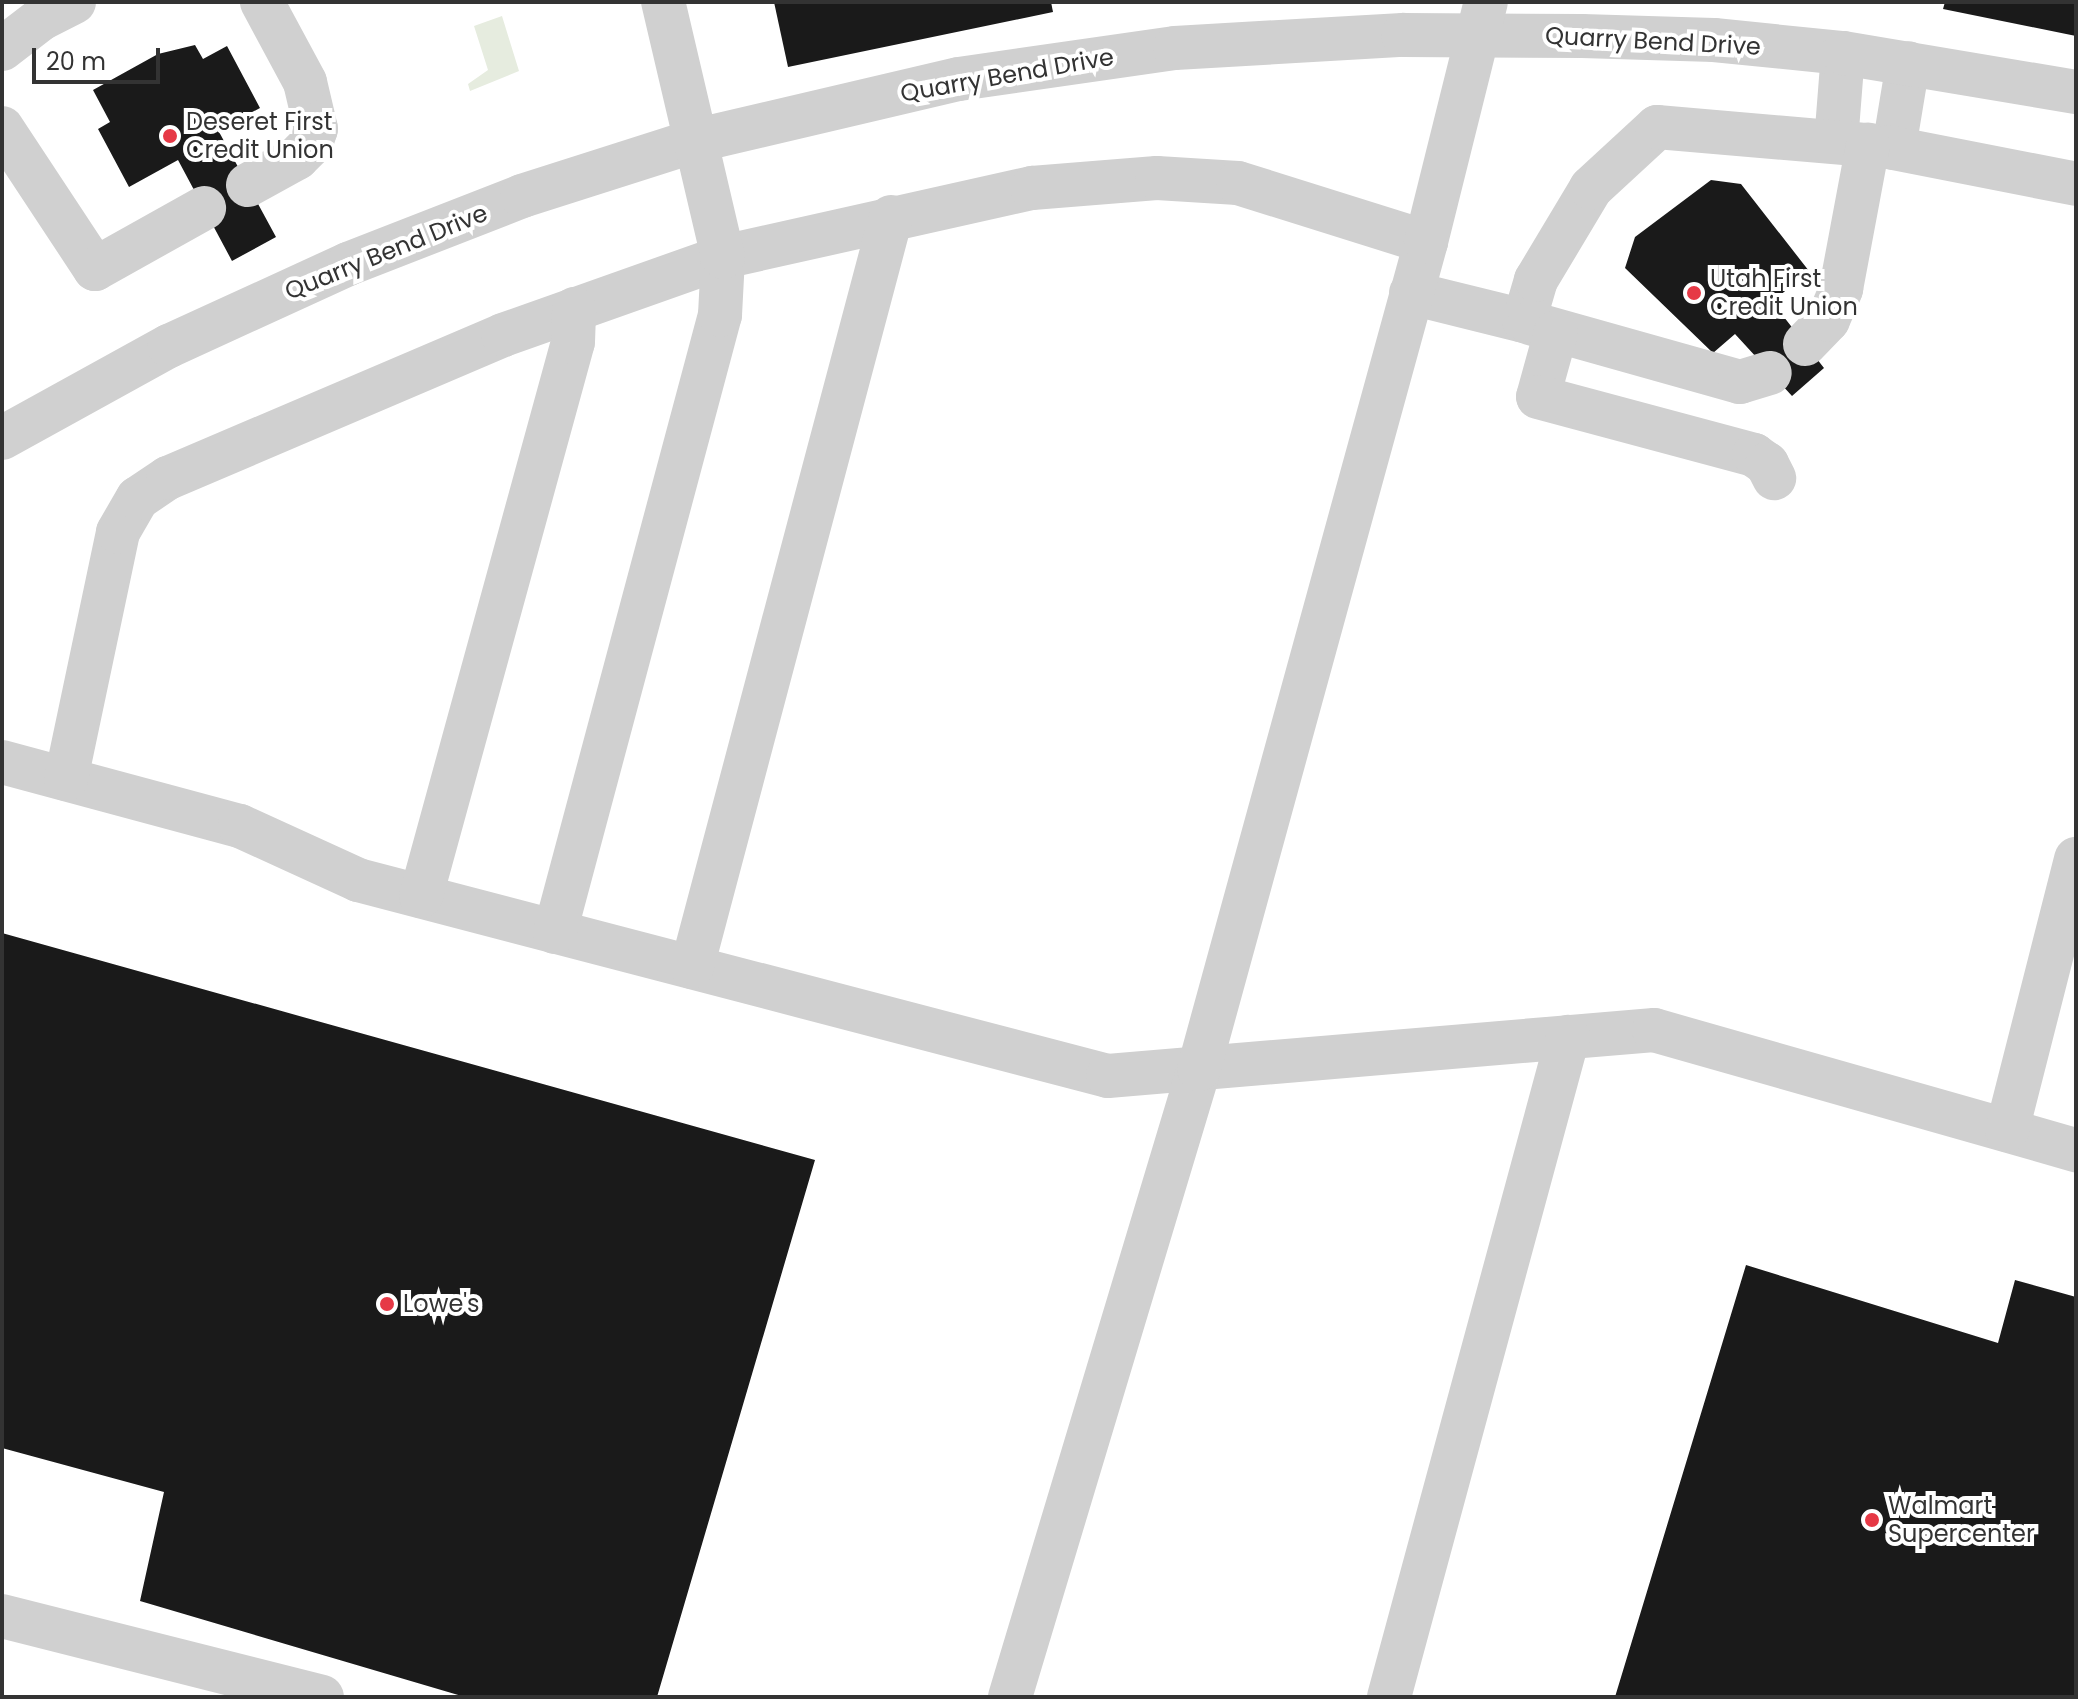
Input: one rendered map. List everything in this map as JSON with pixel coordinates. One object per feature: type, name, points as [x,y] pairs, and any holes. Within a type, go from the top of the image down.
[{"type":"street","points":[[2,49],[41,19],[74,2]]},
{"type":"street","points":[[248,185],[297,158],[311,144],[316,129],[305,82],[262,2]]},
{"type":"street","points":[[555,932],[720,315],[723,257],[663,2]]},
{"type":"street","points":[[1010,1697],[1199,1069],[1426,242],[1483,18]]},
{"type":"street","name":"Quarry Bend Drive","points":[[2,438],[169,346],[348,264],[522,196],[694,141],[959,79],[1175,48],[1483,18],[1843,53],[2076,92]]},
{"type":"street","points":[[1843,53],[1866,145]]},
{"type":"street","points":[[1805,344],[1828,320],[1841,289],[1866,145],[1908,63]]},
{"type":"street","points":[[1774,478],[1754,455],[1538,397],[1540,326],[1536,280],[1591,188],[1657,127],[1866,145],[2076,184]]},
{"type":"street","points":[[2,128],[95,269],[204,208]]},
{"type":"street","points":[[66,779],[118,532],[138,498],[168,478],[574,309],[723,257],[891,217],[1032,188],[1196,177],[1238,183],[1426,242]]},
{"type":"street","points":[[692,967],[891,217]]},
{"type":"street","points":[[1411,293],[1740,382],[1770,373]]},
{"type":"street","points":[[421,896],[573,342],[574,309]]},
{"type":"street","points":[[2,762],[240,826],[338,873],[1108,1076],[1654,1030],[2076,1150]]},
{"type":"street","points":[[2007,1130],[2076,859]]},
{"type":"street","points":[[1389,1697],[1568,1037]]},
{"type":"street","points":[[2,1616],[322,1697]]},
{"type":"shaded area","points":[[502,16],[519,71],[470,91],[468,84],[488,70],[474,26]]},
{"type":"building","points":[[774,2],[1051,2],[1053,12],[788,67]]},
{"type":"building","points":[[1945,2],[2076,2],[2076,36],[1943,9]]},
{"type":"building","points":[[195,45],[203,59],[227,46],[260,108],[218,130],[276,237],[232,261],[178,160],[129,187],[98,129],[110,122],[93,90],[158,54]]},
{"type":"building","points":[[1711,180],[1741,184],[1809,271],[1772,302],[1824,368],[1792,396],[1735,334],[1713,353],[1625,268],[1635,237]]},
{"type":"building","name":"Lowe's","points":[[2,933],[815,1160],[657,1697],[465,1697],[140,1601],[164,1492],[2,1448]]},
{"type":"building","name":"Walmart Supercenter","points":[[1746,1265],[1998,1343],[2015,1280],[2076,1297],[2076,1697],[1615,1697]]},
{"type":"place","name":"Deseret First Credit Union","points":[[170,136]]},
{"type":"place","name":"Utah First Credit Union","points":[[1694,293]]},
{"type":"place","name":"Lowe's","points":[[387,1304]]},
{"type":"place","name":"Walmart Supercenter","points":[[1872,1520]]}]
